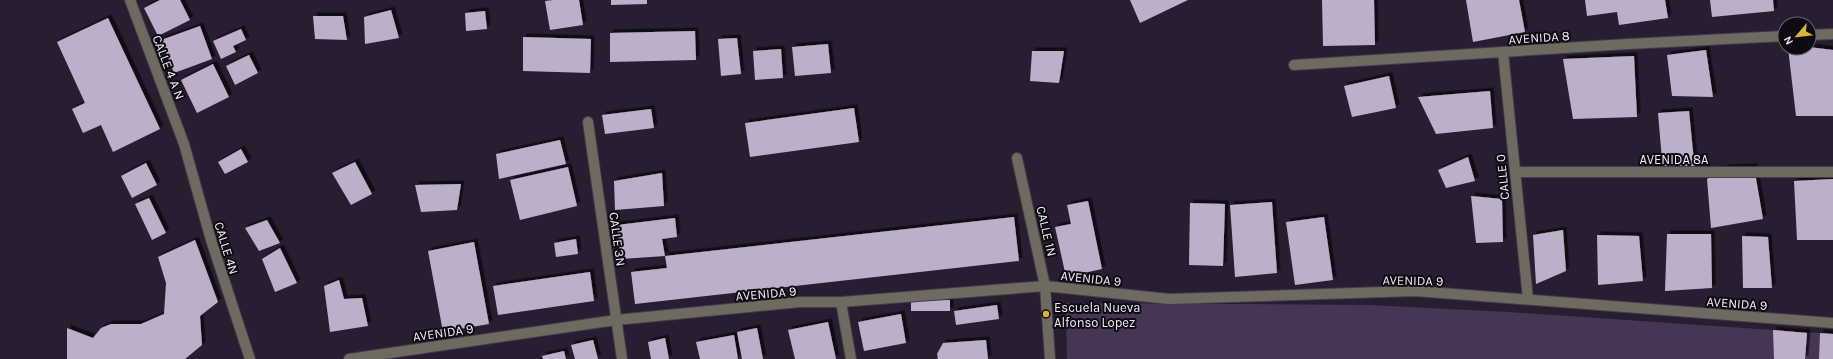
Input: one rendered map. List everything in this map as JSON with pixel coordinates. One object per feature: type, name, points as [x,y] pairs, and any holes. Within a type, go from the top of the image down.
[{"type":"street","name":"CALLE 4 A N","points":[[130,0],[184,144]]},
{"type":"street","points":[[1817,35],[1833,34]]},
{"type":"street","name":"AVENIDA 8","points":[[1294,65],[1628,44],[1777,36]]},
{"type":"street","name":"CALLE 0","points":[[1503,52],[1528,299]]},
{"type":"street","name":"CALLE 3N","points":[[588,122],[622,359]]},
{"type":"street","name":"CALLE 4N","points":[[184,144],[210,240],[250,359]]},
{"type":"street","name":"CALLE 1N","points":[[1017,158],[1045,286],[1050,359]]},
{"type":"street","name":"AVENIDA 8A","points":[[1515,172],[1833,172]]},
{"type":"street","name":"AVENIDA 9","points":[[349,359],[616,320],[800,302],[841,302],[1045,286],[1169,299],[1414,291],[1833,323]]},
{"type":"street","points":[[841,302],[851,359]]},
{"type":"shaded area","points":[[1066,303],[1370,305],[1508,312],[1833,334],[1833,359],[1067,359]]},
{"type":"building","points":[[160,0],[180,0],[190,20],[158,36],[144,8]]},
{"type":"building","points":[[579,0],[583,25],[550,30],[545,1]]},
{"type":"building","points":[[611,0],[647,0],[647,4],[611,5]]},
{"type":"building","points":[[1130,0],[1188,0],[1140,23]]},
{"type":"building","points":[[1322,0],[1374,0],[1375,45],[1323,46]]},
{"type":"building","points":[[1466,0],[1519,0],[1525,32],[1473,42]]},
{"type":"building","points":[[1585,0],[1665,0],[1668,18],[1619,25],[1617,12],[1587,16]]},
{"type":"building","points":[[1710,0],[1773,0],[1774,11],[1712,17]]},
{"type":"building","points":[[391,10],[399,38],[365,44],[364,17]]},
{"type":"building","points":[[485,11],[487,29],[466,31],[465,13]]},
{"type":"building","points":[[313,16],[343,16],[347,40],[315,39]]},
{"type":"building","points":[[108,18],[160,129],[113,152],[101,125],[83,133],[72,109],[85,103],[57,42]]},
{"type":"building","points":[[200,26],[212,59],[174,73],[161,40]]},
{"type":"building","points":[[241,29],[246,40],[233,46],[236,52],[221,59],[213,41]]},
{"type":"building","points":[[695,31],[696,60],[610,62],[610,33]]},
{"type":"building","points":[[523,37],[591,39],[590,73],[523,71]]},
{"type":"building","points":[[737,38],[741,74],[721,76],[718,39]]},
{"type":"building","points":[[828,44],[831,73],[795,76],[792,47]]},
{"type":"building","points":[[1817,48],[1833,50],[1833,116],[1796,116],[1789,56],[1817,56]]},
{"type":"building","points":[[781,49],[783,78],[755,80],[753,51]]},
{"type":"building","points":[[1706,50],[1713,97],[1672,96],[1667,55]]},
{"type":"building","points":[[1032,51],[1064,51],[1059,83],[1030,81]]},
{"type":"building","points":[[249,55],[258,73],[235,85],[226,66]]},
{"type":"building","points":[[1634,56],[1637,117],[1573,119],[1563,59]]},
{"type":"building","points":[[213,64],[229,97],[197,113],[181,80]]},
{"type":"building","points":[[1389,76],[1396,108],[1352,117],[1344,86]]},
{"type":"building","points":[[1490,91],[1493,128],[1436,134],[1418,97]]},
{"type":"building","points":[[854,108],[859,142],[750,157],[745,123]]},
{"type":"building","points":[[651,109],[654,128],[605,134],[602,115]]},
{"type":"building","points":[[1689,111],[1695,171],[1663,172],[1658,113]]},
{"type":"building","points":[[560,140],[566,164],[499,179],[496,154]]},
{"type":"building","points":[[241,149],[248,162],[225,174],[218,162]]},
{"type":"building","points":[[1468,157],[1475,181],[1446,188],[1438,170]]},
{"type":"building","points":[[355,162],[372,194],[351,205],[332,173]]},
{"type":"building","points":[[146,163],[157,185],[132,198],[121,176]]},
{"type":"building","points":[[568,167],[577,206],[520,220],[510,180]]},
{"type":"building","points":[[1754,167],[1763,219],[1711,228],[1707,179],[1725,168]]},
{"type":"building","points":[[662,173],[664,206],[615,210],[614,181]]},
{"type":"building","points":[[1833,179],[1833,240],[1797,240],[1794,181]]},
{"type":"building","points":[[461,184],[457,210],[421,212],[415,185]]},
{"type":"building","points":[[1471,196],[1502,199],[1503,242],[1476,243]]},
{"type":"building","points":[[149,198],[166,233],[152,240],[135,204]]},
{"type":"building","points":[[1088,201],[1102,269],[1066,277],[1055,227],[1071,224],[1067,205]]},
{"type":"building","points":[[1272,202],[1277,273],[1235,277],[1230,205]]},
{"type":"building","points":[[1190,203],[1225,204],[1223,266],[1189,265]]},
{"type":"building","points":[[1014,217],[1019,261],[635,304],[631,272],[667,268],[665,256]]},
{"type":"building","points":[[1324,217],[1333,280],[1295,285],[1286,222]]},
{"type":"building","points":[[675,218],[677,237],[662,239],[665,256],[621,259],[617,225]]},
{"type":"building","points":[[267,220],[280,243],[259,251],[245,228]]},
{"type":"building","points":[[1563,230],[1566,271],[1536,284],[1533,235]]},
{"type":"building","points":[[1667,234],[1711,234],[1712,288],[1665,291]]},
{"type":"building","points":[[1597,235],[1639,236],[1643,281],[1598,285]]},
{"type":"building","points":[[1742,236],[1768,237],[1772,288],[1743,288]]},
{"type":"building","points":[[576,239],[578,254],[556,257],[554,243]]},
{"type":"building","points":[[195,240],[218,302],[200,316],[202,345],[185,359],[67,359],[67,328],[93,338],[101,328],[111,324],[141,324],[164,314],[166,283],[158,257]]},
{"type":"building","points":[[474,242],[489,324],[443,332],[428,251]]},
{"type":"building","points":[[280,248],[297,283],[275,292],[262,259]]},
{"type":"building","points":[[590,272],[594,301],[498,315],[493,286]]},
{"type":"building","points":[[339,280],[344,299],[362,298],[368,326],[330,332],[324,286]]},
{"type":"building","points":[[950,300],[950,311],[911,311],[911,301]]},
{"type":"building","points":[[997,305],[999,319],[956,325],[954,311]]},
{"type":"building","points":[[901,314],[906,343],[864,351],[858,322]]},
{"type":"building","points":[[828,322],[836,359],[795,359],[788,330]]},
{"type":"building","points":[[757,328],[763,359],[742,359],[737,332]]},
{"type":"building","points":[[1773,330],[1807,333],[1805,359],[1774,359]]},
{"type":"building","points":[[1820,333],[1833,334],[1833,359],[1819,359]]},
{"type":"building","points":[[734,335],[738,359],[700,359],[696,342]]},
{"type":"building","points":[[665,338],[669,359],[651,359],[648,342]]},
{"type":"building","points":[[593,340],[598,359],[575,359],[571,345]]},
{"type":"building","points":[[986,340],[988,359],[938,359],[937,354],[943,343]]},
{"type":"building","points":[[564,351],[566,359],[543,359],[542,356]]},
{"type":"place","name":"Escuela Nueva Alfonso Lopez","points":[[1046,314]]}]
